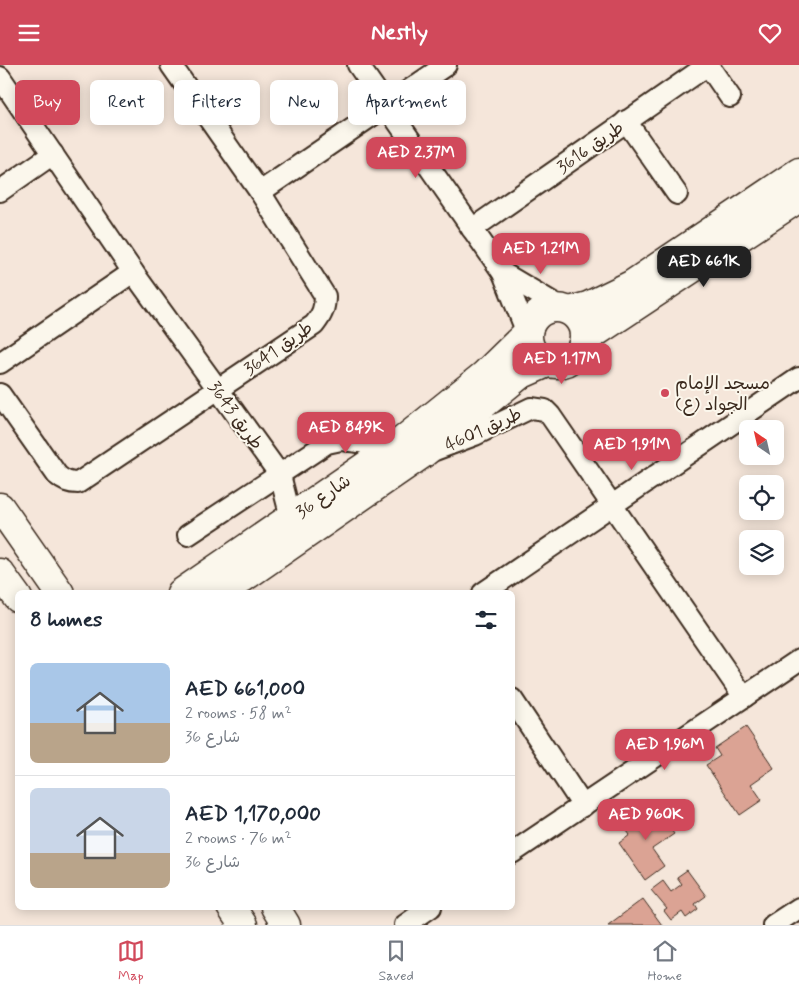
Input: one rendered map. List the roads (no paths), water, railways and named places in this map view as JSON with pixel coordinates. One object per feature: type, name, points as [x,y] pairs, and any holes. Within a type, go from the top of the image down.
[{"type":"street","name":"طريق 3641","points":[[0,394],[57,475],[63,481],[78,483],[86,480],[314,325],[322,315],[325,306],[325,296],[260,192],[171,65]]},
{"type":"street","points":[[358,65],[368,80]]},
{"type":"street","points":[[424,80],[446,65]]},
{"type":"street","points":[[708,65],[730,97]]},
{"type":"street","name":"طريق 3616","points":[[472,229],[708,65]]},
{"type":"street","name":"طريق 3643","points":[[0,77],[133,271],[280,475]]},
{"type":"street","points":[[626,121],[677,194]]},
{"type":"street","points":[[260,192],[358,125]]},
{"type":"street","points":[[399,125],[503,273],[527,333],[528,343],[532,352],[538,359],[557,365],[575,357],[581,349],[584,340],[582,323],[577,316],[503,273]]},
{"type":"street","points":[[0,191],[53,154]]},
{"type":"street","points":[[527,333],[535,316],[543,310],[552,307],[566,309],[588,306],[631,285],[799,172]]},
{"type":"street","points":[[584,340],[799,198]]},
{"type":"street","points":[[0,363],[133,271]]},
{"type":"street","name":"شارع 36","points":[[225,590],[413,447],[527,333]]},
{"type":"street","name":"شارع 36","points":[[185,590],[291,518],[413,447],[533,368],[547,363]]},
{"type":"street","points":[[487,590],[613,506],[799,377]]},
{"type":"street","name":"طريق 4601","points":[[413,447],[475,435],[524,411],[538,408],[550,415],[744,697]]},
{"type":"street","points":[[188,535],[320,447],[334,440],[413,447]]},
{"type":"street","points":[[280,475],[291,518]]},
{"type":"street","points":[[0,507],[58,590]]},
{"type":"street","points":[[44,570],[69,590]]},
{"type":"street","points":[[0,573],[15,594]]},
{"type":"street","points":[[515,851],[799,661]]},
{"type":"street","points":[[515,704],[583,806]]},
{"type":"street","points":[[773,925],[799,907]]},
{"type":"street","points":[[233,910],[243,925]]},
{"type":"street","points":[[276,910],[286,925]]},
{"type":"street","points":[[405,925],[427,910]]},
{"type":"place","name":"مسجد الإمام الجواد (ع)","points":[[665,393]]}]
